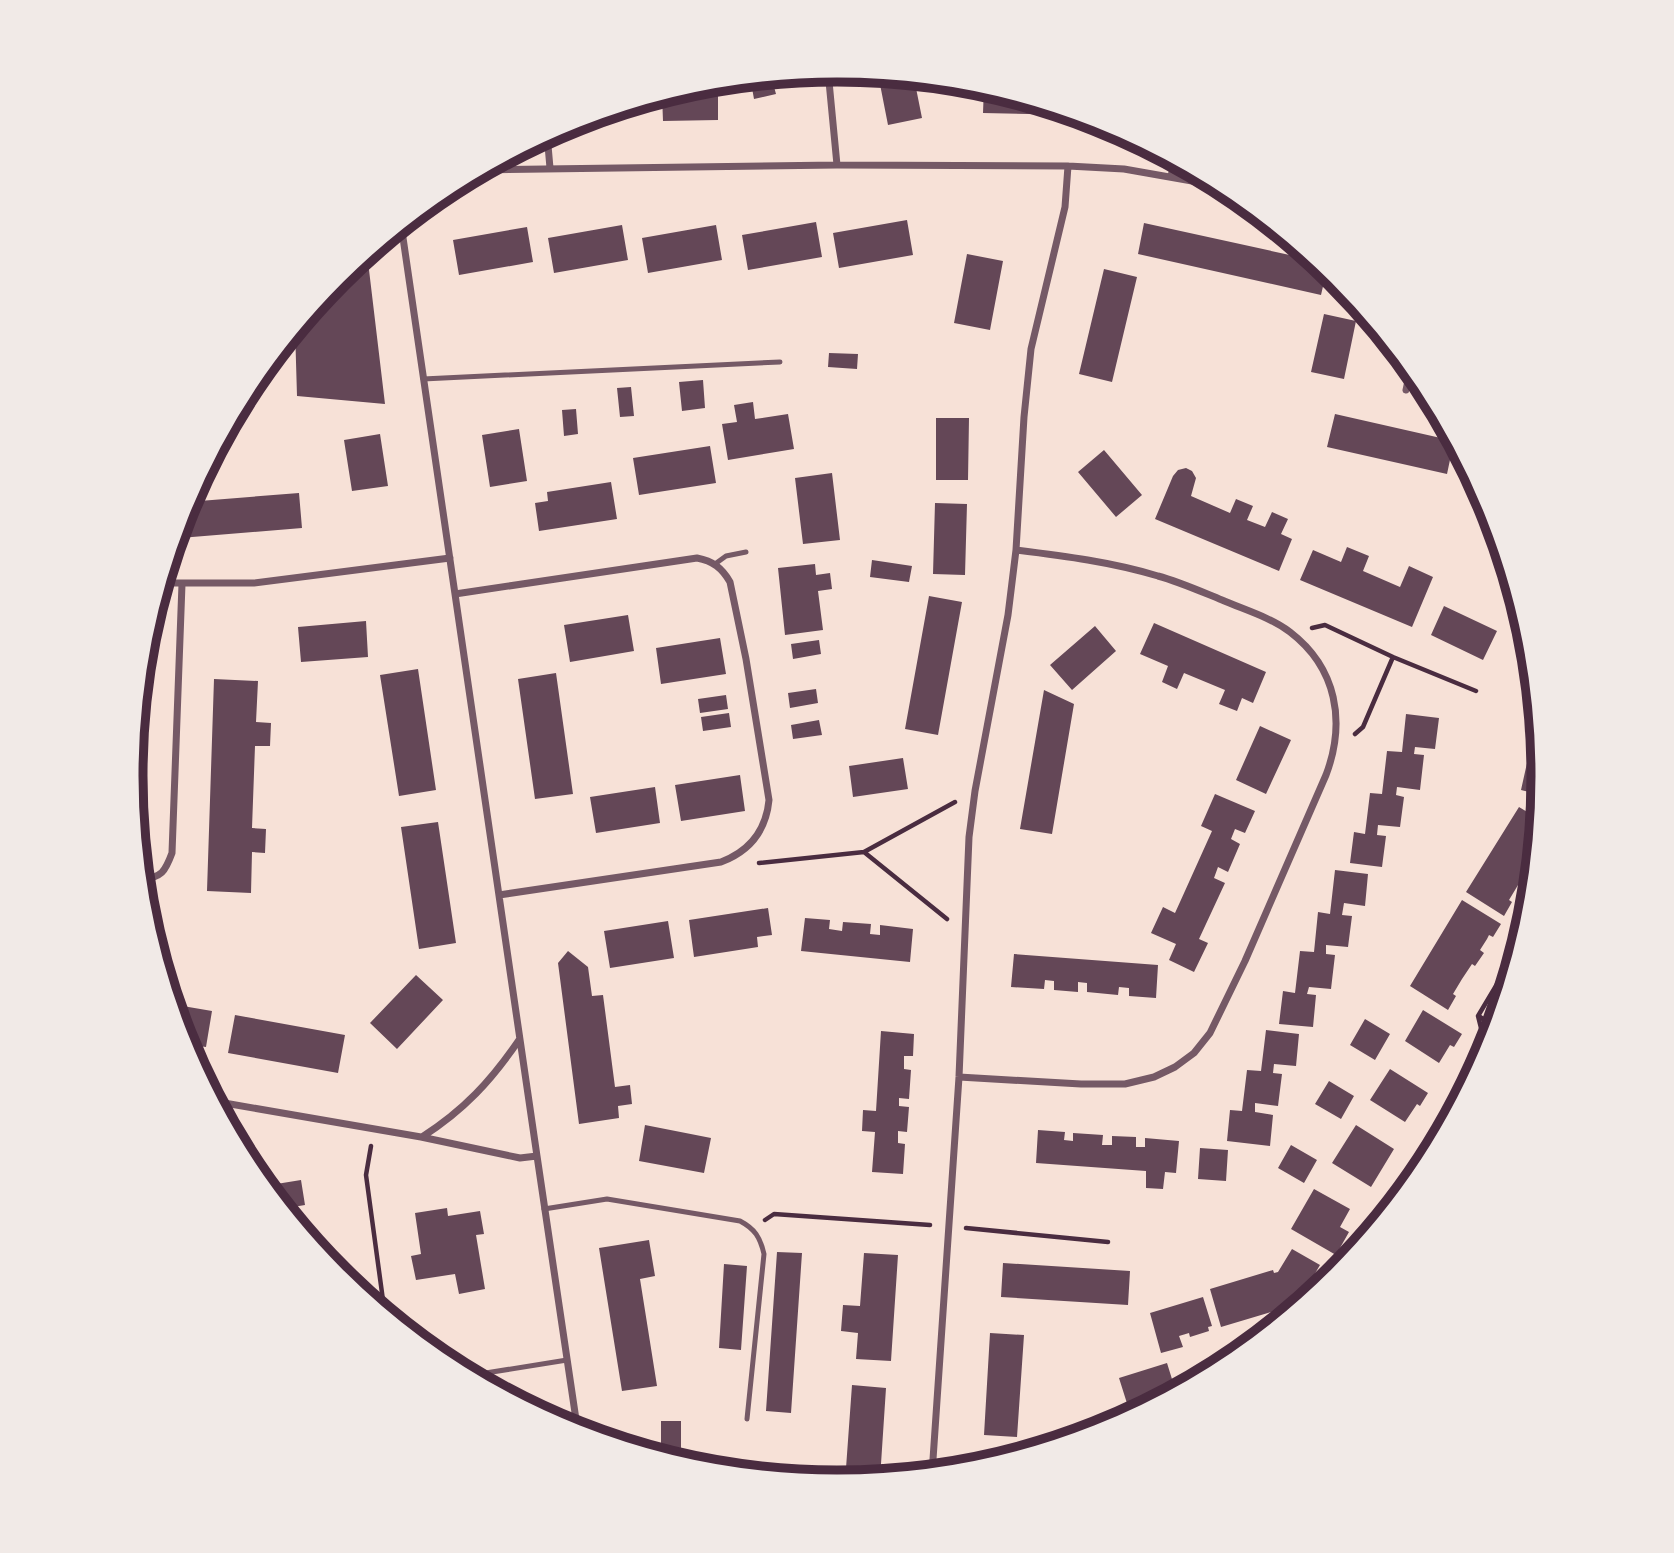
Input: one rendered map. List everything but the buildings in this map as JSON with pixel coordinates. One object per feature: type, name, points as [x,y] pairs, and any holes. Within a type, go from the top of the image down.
[{"type":"street","points":[[829,82],[837,165]]},
{"type":"street","points":[[548,146],[550,168]]},
{"type":"street","points":[[501,169],[837,165],[1068,166],[1124,169],[1193,180]]},
{"type":"street","points":[[933,1464],[959,1077],[969,837],[1017,550],[1024,417],[1031,349],[1065,208],[1068,166]]},
{"type":"street","points":[[1171,176],[1173,169]]},
{"type":"street","points":[[403,235],[576,1420]]},
{"type":"street","points":[[1406,390],[1408,382]]},
{"type":"street","points":[[959,1077],[1125,1084],[1154,1077],[1175,1067],[1194,1053],[1210,1033],[1245,961],[1334,754],[1338,731],[1331,687],[1321,666],[1307,647],[1290,632],[1269,620],[1158,576],[1091,561],[1017,550]]},
{"type":"street","points":[[170,583],[254,583],[450,558]]},
{"type":"street","points":[[455,594],[697,558],[715,564],[730,582],[746,659],[769,800],[757,838],[735,857],[721,862],[499,895]]},
{"type":"street","points":[[151,878],[166,870],[172,853],[183,584]]},
{"type":"street","points":[[421,1137],[442,1125],[473,1098],[492,1079],[519,1040]]},
{"type":"street","points":[[224,1103],[421,1137],[520,1158],[537,1156]]},
{"type":"lane","points":[[423,379],[780,362]]},
{"type":"lane","points":[[715,564],[726,556],[746,552]]},
{"type":"lane","points":[[544,1209],[607,1199],[740,1221],[753,1228],[760,1239],[764,1254],[747,1419]]},
{"type":"lane","points":[[483,1373],[567,1360]]},
{"type":"path","points":[[1290,632],[1325,625],[1476,691]]},
{"type":"path","points":[[1334,754],[1363,727],[1393,657]]},
{"type":"path","points":[[735,857],[755,863],[864,852],[975,791]]},
{"type":"path","points":[[864,852],[965,932]]},
{"type":"path","points":[[1482,1032],[1478,1016],[1501,977]]},
{"type":"path","points":[[1478,1016],[1486,1022]]},
{"type":"path","points":[[374,1129],[366,1175],[383,1301]]}]
